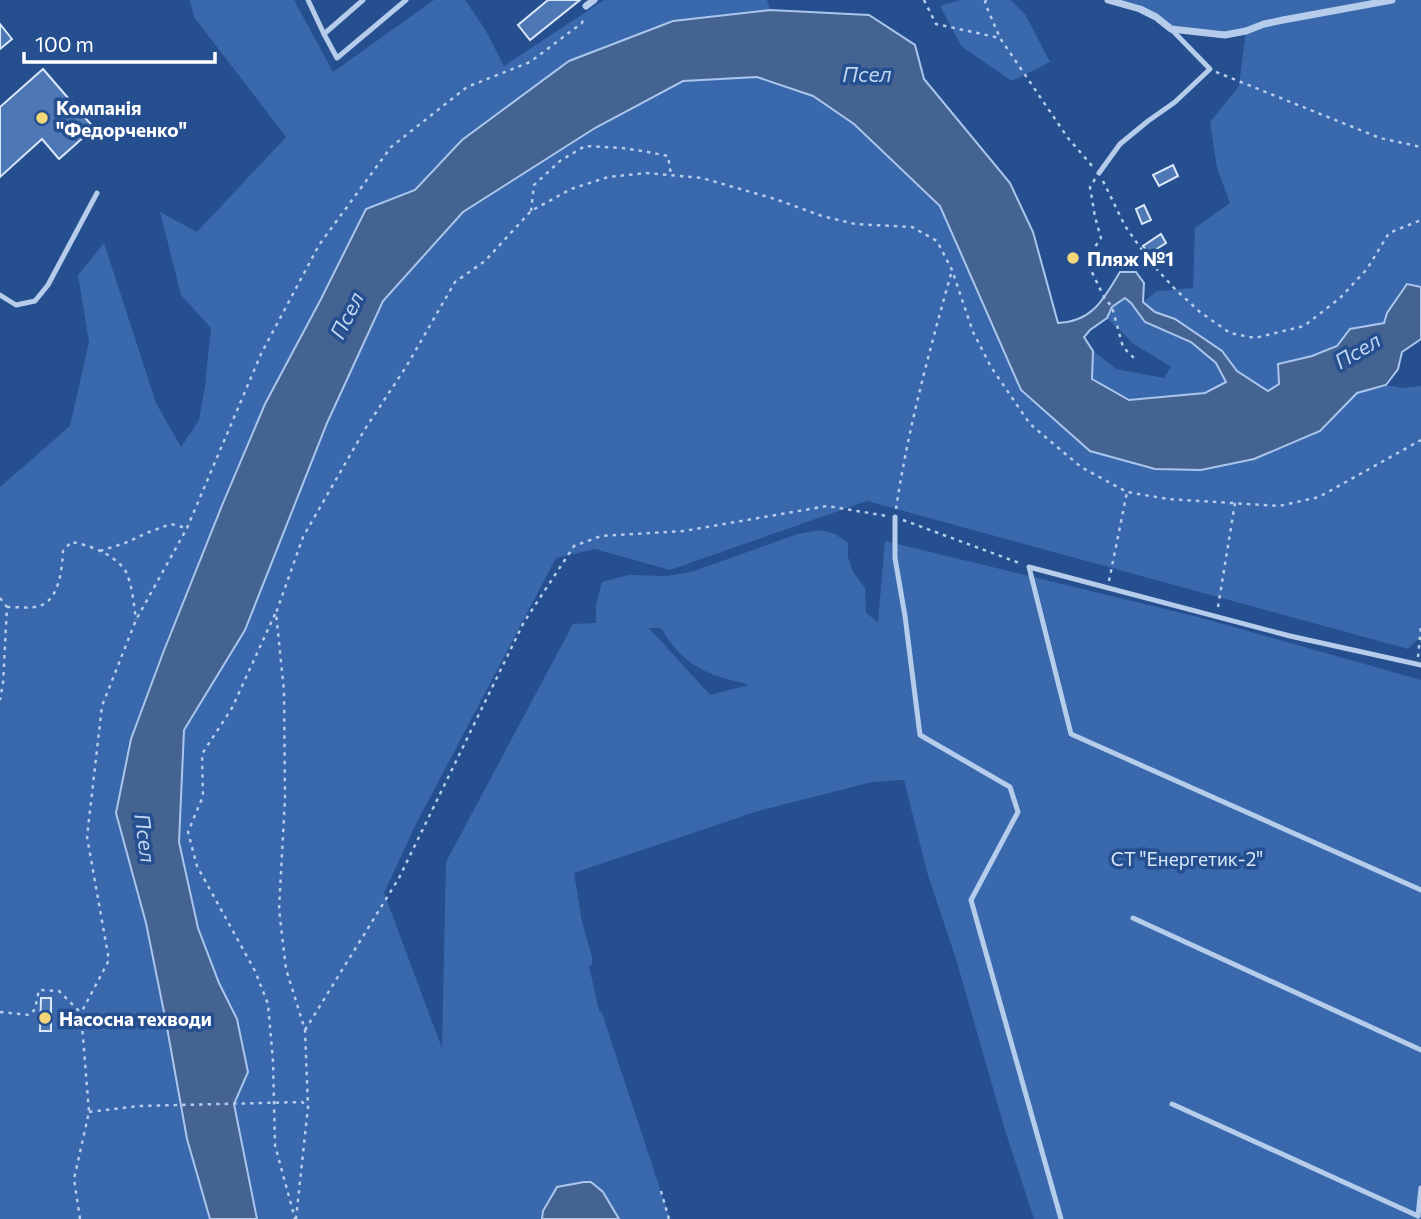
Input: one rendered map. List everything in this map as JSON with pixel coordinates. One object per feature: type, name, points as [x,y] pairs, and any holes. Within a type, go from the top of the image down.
[{"type":"street","points":[[586,6],[594,0]]},
{"type":"street","points":[[1108,0],[1156,16],[1171,29],[1225,35],[1283,20],[1392,0]]},
{"type":"lane","points":[[308,0],[337,58],[407,0]]},
{"type":"lane","points":[[324,34],[363,0]]},
{"type":"lane","points":[[1099,173],[1120,144],[1175,102],[1210,69],[1171,29]]},
{"type":"lane","points":[[0,295],[16,305],[35,301],[48,285],[97,192]]},
{"type":"lane","points":[[895,517],[895,558],[920,735],[1010,787],[1018,813],[971,900],[1062,1219]]},
{"type":"lane","points":[[1419,665],[1290,636],[1029,567],[1071,734],[1421,890]]},
{"type":"lane","points":[[1133,918],[1421,1049]]},
{"type":"lane","points":[[1172,1104],[1417,1217],[1421,1188]]},
{"type":"path","points":[[924,0],[936,24],[1000,38]]},
{"type":"path","points":[[986,0],[1000,38],[1068,138],[1099,173],[1125,226],[1152,264],[1200,312],[1230,333],[1255,338],[1304,326],[1340,298],[1367,269],[1389,233],[1421,220]]},
{"type":"path","points":[[80,1219],[74,1178],[89,1112],[81,1013],[109,960],[87,836],[102,706],[135,620],[187,528],[261,354],[319,245],[391,147],[467,87],[530,62],[582,23],[586,6]]},
{"type":"path","points":[[1210,69],[1380,138],[1421,147]]},
{"type":"path","points":[[531,211],[534,185],[560,160],[585,146],[622,148],[668,156],[671,176]]},
{"type":"path","points":[[296,1219],[275,1145],[274,1061],[268,1004],[254,971],[197,866],[188,831],[204,796],[202,754],[232,708],[276,613],[303,537],[365,429],[406,367],[455,282],[485,261],[531,211],[571,189],[608,177],[646,173],[702,178],[855,224],[912,227],[937,241],[952,270],[973,332],[991,367],[1030,424],[1082,467],[1127,492],[1168,499],[1279,506],[1319,497],[1421,440]]},
{"type":"path","points":[[1099,173],[1090,187],[1101,238],[1086,260],[1104,298],[1112,307],[1123,347],[1136,360]]},
{"type":"path","points":[[895,517],[902,467],[922,380],[952,270]]},
{"type":"path","points":[[1107,588],[1127,492]]},
{"type":"path","points":[[1217,617],[1235,503]]},
{"type":"path","points":[[305,1030],[399,878],[524,622],[575,546],[601,536],[684,531],[827,506],[895,517],[1029,567]]},
{"type":"path","points":[[100,551],[171,524],[187,528]]},
{"type":"path","points":[[7,607],[38,607],[51,600],[62,566],[62,551],[71,542],[100,551],[116,561],[126,572],[135,620]]},
{"type":"path","points":[[0,598],[7,607],[0,700]]},
{"type":"path","points":[[276,613],[285,705],[285,799],[279,909],[286,969],[305,1030],[308,1107],[296,1219]]},
{"type":"path","points":[[1419,665],[1421,626]]},
{"type":"path","points":[[0,1012],[30,1015],[35,1009],[38,990],[59,991],[81,1013]]},
{"type":"path","points":[[89,1112],[139,1106],[302,1102],[308,1107]]},
{"type":"path","points":[[661,1191],[669,1219]]},
{"type":"green space","points":[[190,0],[294,0],[333,72],[434,0],[465,0],[485,29],[504,66],[604,0],[767,0],[770,10],[673,21],[462,140],[415,190],[366,209],[265,404],[223,503],[131,739],[116,813],[146,923],[187,1139],[210,1219],[0,1219],[0,487],[70,426],[89,342],[78,275],[104,243],[156,403],[181,447],[199,420],[211,328],[181,295],[160,212],[197,232],[286,137],[194,17]]},
{"type":"green space","points":[[960,0],[1011,0],[1025,14],[1050,62],[1012,81],[962,47],[940,6]]},
{"type":"green space","points":[[1108,0],[1421,0],[1421,287],[1407,284],[1387,313],[1385,323],[1350,329],[1338,346],[1312,356],[1278,364],[1279,384],[1268,391],[1237,371],[1222,351],[1175,319],[1155,312],[1143,302],[1157,291],[1193,288],[1195,228],[1230,203],[1217,168],[1210,122],[1239,86],[1246,31],[1225,35],[1171,29],[1156,17]]},
{"type":"green space","name":"СТ \"Енергетик-2\"","points":[[757,77],[813,96],[854,124],[940,206],[1021,390],[1155,469],[1201,470],[1254,459],[1320,431],[1357,393],[1386,385],[1402,388],[1421,386],[1421,636],[1408,649],[867,501],[670,570],[595,549],[556,558],[415,826],[384,893],[442,1048],[446,862],[573,624],[596,623],[596,606],[602,582],[628,575],[667,576],[691,572],[798,534],[821,530],[835,534],[848,543],[848,557],[853,572],[865,588],[866,613],[878,622],[885,541],[1202,618],[1421,680],[1421,1219],[1034,1219],[927,872],[904,780],[872,782],[758,811],[574,873],[582,922],[592,957],[592,964],[589,966],[599,1011],[602,1013],[670,1219],[619,1219],[543,1211],[542,1219],[257,1219],[234,1104],[248,1072],[237,1019],[219,983],[198,928],[179,842],[184,730],[245,630],[327,423],[384,301],[463,212],[595,128],[683,81]],"holes":[[[649,628],[661,628],[688,661],[715,675],[748,685],[710,695]]]},
{"type":"green space","points":[[1124,298],[1145,322],[1191,342],[1216,363],[1226,382],[1205,393],[1129,400],[1091,379],[1093,351],[1116,369],[1164,378],[1171,367],[1134,344],[1107,318],[1112,307]]},
{"type":"water","name":"Псел","points":[[770,10],[869,15],[915,45],[924,79],[1010,183],[1033,232],[1058,323],[1070,322],[1089,313],[1103,299],[1120,272],[1136,272],[1144,283],[1143,302],[1155,312],[1175,319],[1222,351],[1237,371],[1268,391],[1279,384],[1278,364],[1312,356],[1337,346],[1350,329],[1384,323],[1387,313],[1407,284],[1421,287],[1421,339],[1402,352],[1398,369],[1386,385],[1357,393],[1320,431],[1254,459],[1201,470],[1155,469],[1090,451],[1021,390],[940,206],[854,124],[813,96],[757,77],[683,81],[595,128],[463,212],[383,301],[327,423],[245,630],[184,730],[179,842],[198,928],[219,983],[237,1019],[248,1072],[234,1104],[257,1219],[210,1219],[187,1139],[146,923],[116,813],[131,739],[163,653],[265,404],[366,209],[415,190],[462,140],[569,61],[673,21]],"holes":[[[1125,298],[1145,322],[1191,342],[1216,363],[1226,382],[1205,393],[1129,400],[1092,379],[1093,351],[1084,337],[1107,318],[1112,307]]]},
{"type":"water","points":[[591,1182],[603,1192],[619,1219],[542,1219],[543,1211],[557,1187]]},
{"type":"building","points":[[548,0],[580,0],[530,40],[518,25]]},
{"type":"building","points":[[0,24],[12,39],[0,49]]},
{"type":"building","name":"Компанія \"Федорченко\"","points":[[43,69],[94,128],[59,159],[42,139],[0,177],[0,107]]},
{"type":"building","points":[[1173,165],[1178,176],[1159,186],[1153,175]]},
{"type":"building","points":[[1144,205],[1151,220],[1142,224],[1136,209]]},
{"type":"building","points":[[1161,234],[1166,243],[1149,254],[1143,246]]},
{"type":"building","name":"Насосна техводи","points":[[41,998],[51,998],[51,1031],[40,1031]]},
{"type":"place","name":"Компанія \"Федорченко\"","points":[[42,118]]},
{"type":"place","name":"Пляж №1","points":[[1073,258]]},
{"type":"place","name":"Насосна техводи","points":[[45,1018]]}]
